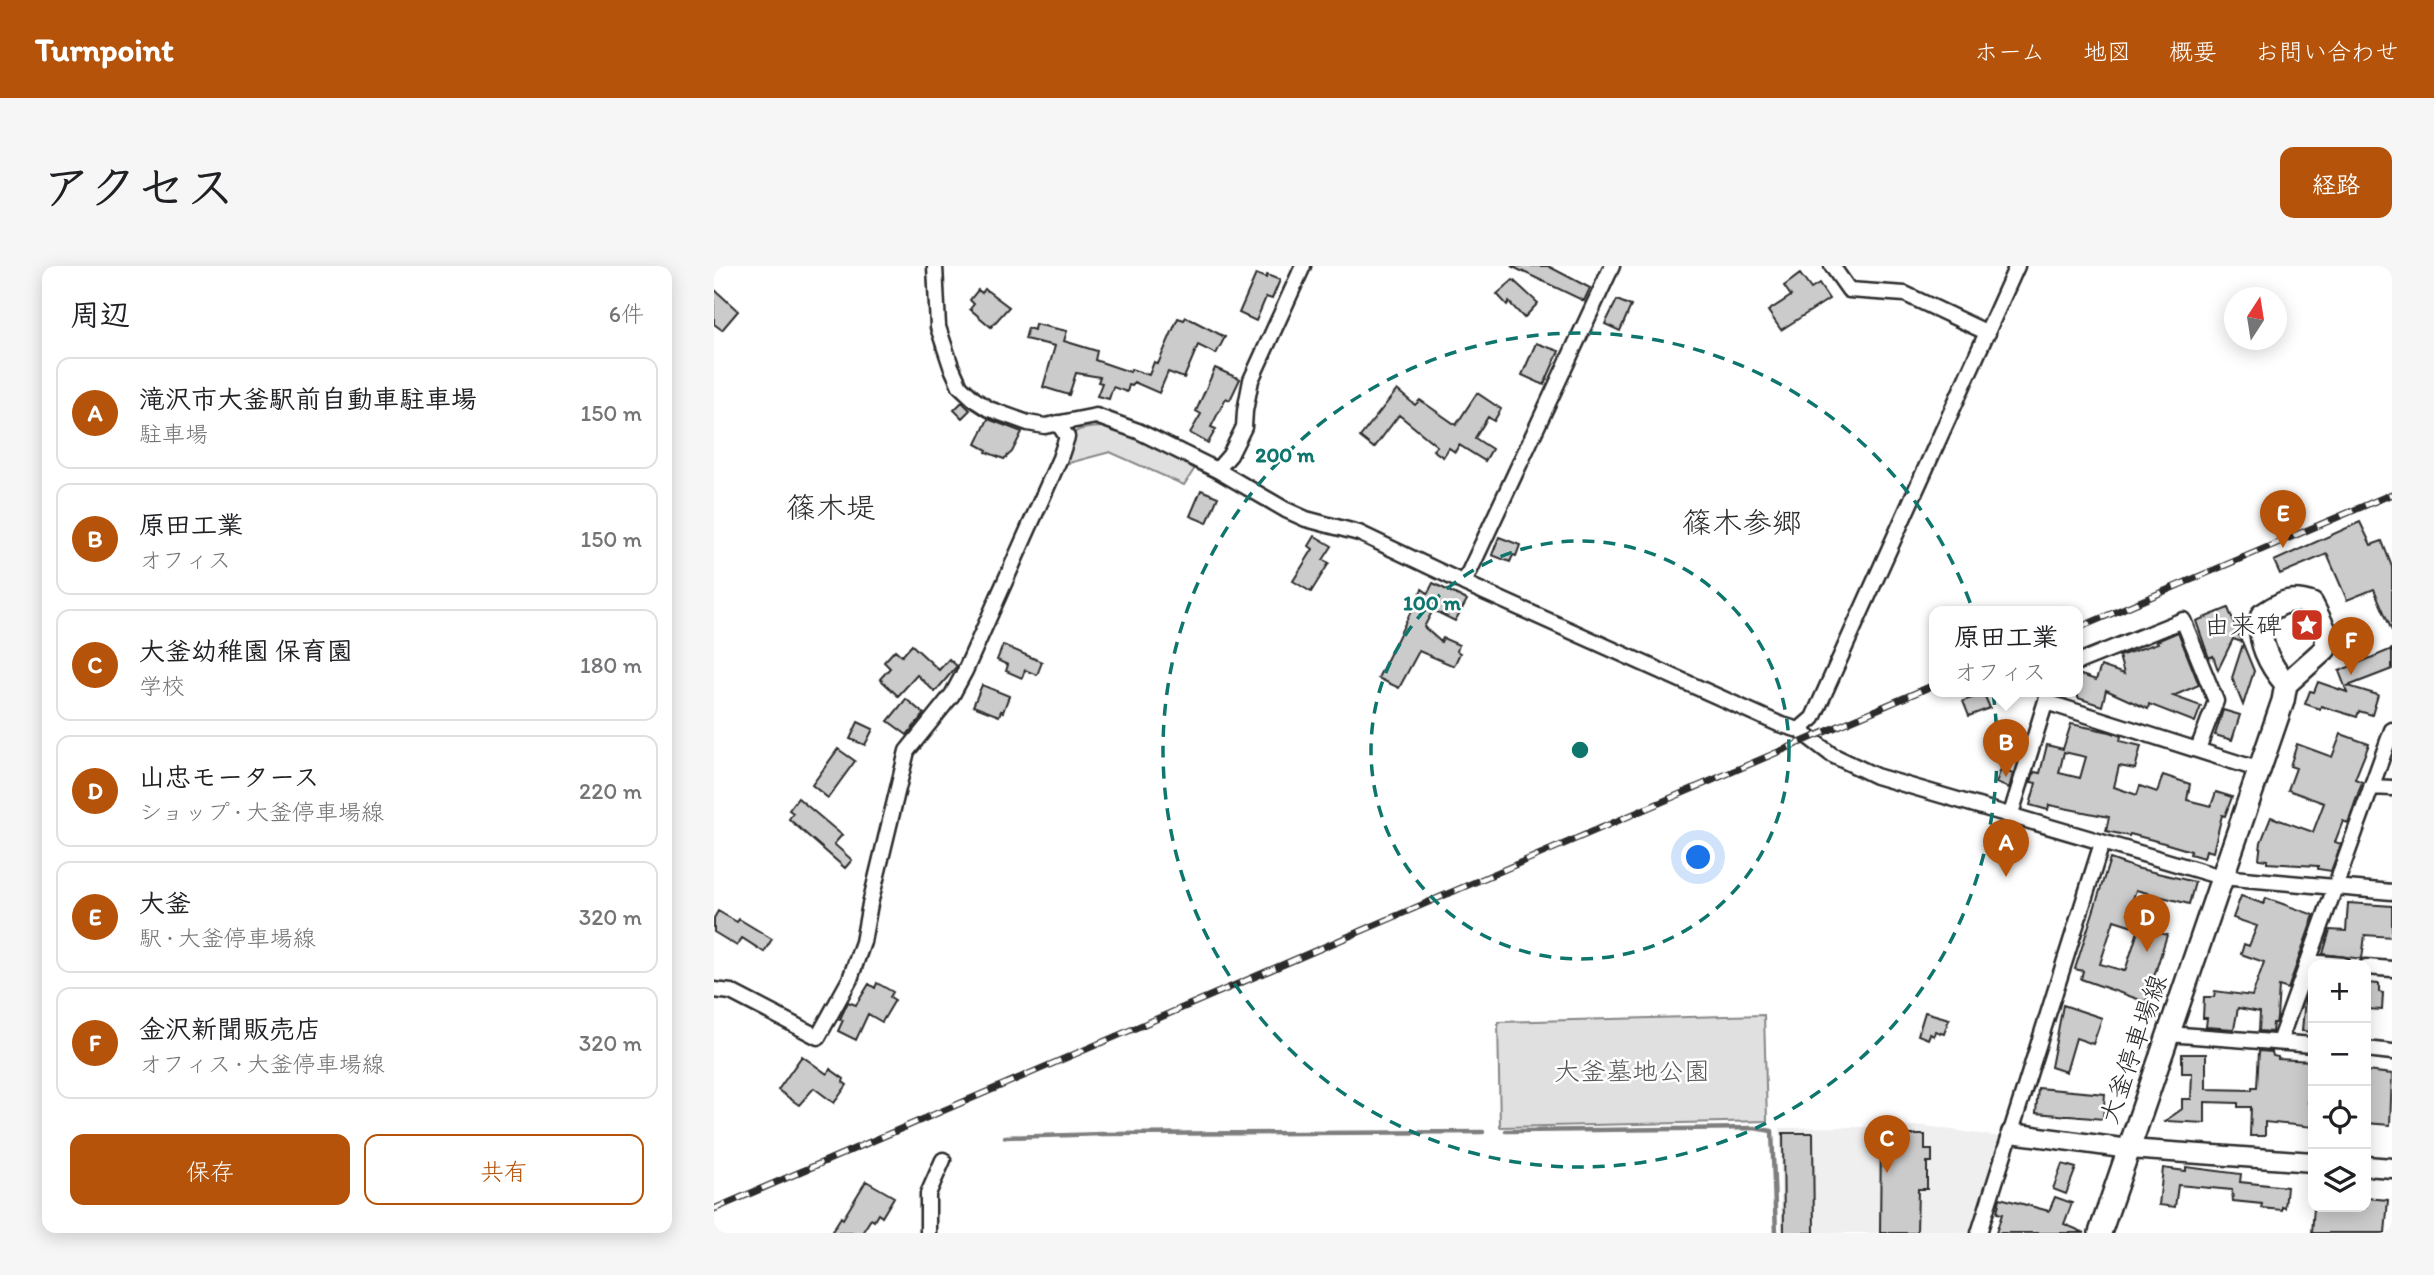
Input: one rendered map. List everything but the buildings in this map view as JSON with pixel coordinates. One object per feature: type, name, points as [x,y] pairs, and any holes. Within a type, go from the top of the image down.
[{"type":"main road","name":"大釜停車場線","points":[[2100,1233],[2260,770],[2287,684]]},
{"type":"street","points":[[935,266],[938,327],[961,386],[975,400],[1007,416],[1045,426],[1096,416],[1114,421],[1167,443],[1286,510],[1359,533],[1464,583],[1779,724],[1799,730],[1832,755],[1876,776],[2221,877],[2392,892]]},
{"type":"street","points":[[1217,470],[1230,455],[1244,426],[1251,380],[1303,266]]},
{"type":"street","points":[[1464,583],[1612,266]]},
{"type":"street","points":[[1832,266],[1849,290],[1905,294],[1988,333]]},
{"type":"street","points":[[1799,730],[1813,718],[2017,266]]},
{"type":"street","points":[[714,990],[731,992],[818,1037],[850,979],[863,942],[907,751],[952,695],[965,671],[1060,458],[1067,437],[1058,423]]},
{"type":"street","points":[[2083,660],[2183,621],[2216,701],[2199,749]]},
{"type":"street","points":[[2010,817],[2048,697],[2260,770]]},
{"type":"street","points":[[2279,1042],[2392,730]]},
{"type":"street","points":[[2371,787],[2392,789]]},
{"type":"street","points":[[1979,1233],[2102,844]]},
{"type":"street","points":[[2371,967],[2392,969]]},
{"type":"street","points":[[2168,1034],[2308,1045]]},
{"type":"street","points":[[2371,1050],[2392,1052]]},
{"type":"street","points":[[2011,1133],[2129,1149],[2308,1162]]},
{"type":"street","points":[[928,1233],[928,1194],[943,1160]]},
{"type":"street","points":[[2371,1166],[2392,1168]]},
{"type":"shaded area","points":[[1925,1126],[2006,1138],[1975,1233],[1781,1233],[1780,1128]]},
{"type":"green space","points":[[1102,427],[1143,441],[1195,468],[1184,485],[1110,452],[1065,464],[1073,434],[1083,429]]},
{"type":"green space","name":"大釜墓地公園","points":[[1764,1015],[1767,1121],[1500,1127],[1498,1022]]},
{"type":"waterway","points":[[1506,1131],[1754,1128],[1772,1131],[1776,1233]]},
{"type":"waterway","points":[[1005,1137],[1483,1132]]},
{"type":"railway","points":[[2083,626],[2392,494]]},
{"type":"railway","points":[[714,1209],[1929,687]]},
{"type":"place","name":"大釜","points":[[2283,548]]},
{"type":"place","name":"由来碑","points":[[2307,625]]},
{"type":"place","name":"金沢新聞販売店","points":[[2351,675]]},
{"type":"place","name":"原田工業","points":[[2006,777]]},
{"type":"place","name":"滝沢市大釜駅前自動車駐車場","points":[[2006,877]]},
{"type":"place","name":"山忠モータース","points":[[2147,952]]},
{"type":"place","name":"大釜幼稚園 保育園","points":[[1887,1173]]},
{"type":"district","name":"篠木堤","points":[[831,508]]},
{"type":"district","name":"篠木参郷","points":[[1742,523]]}]
